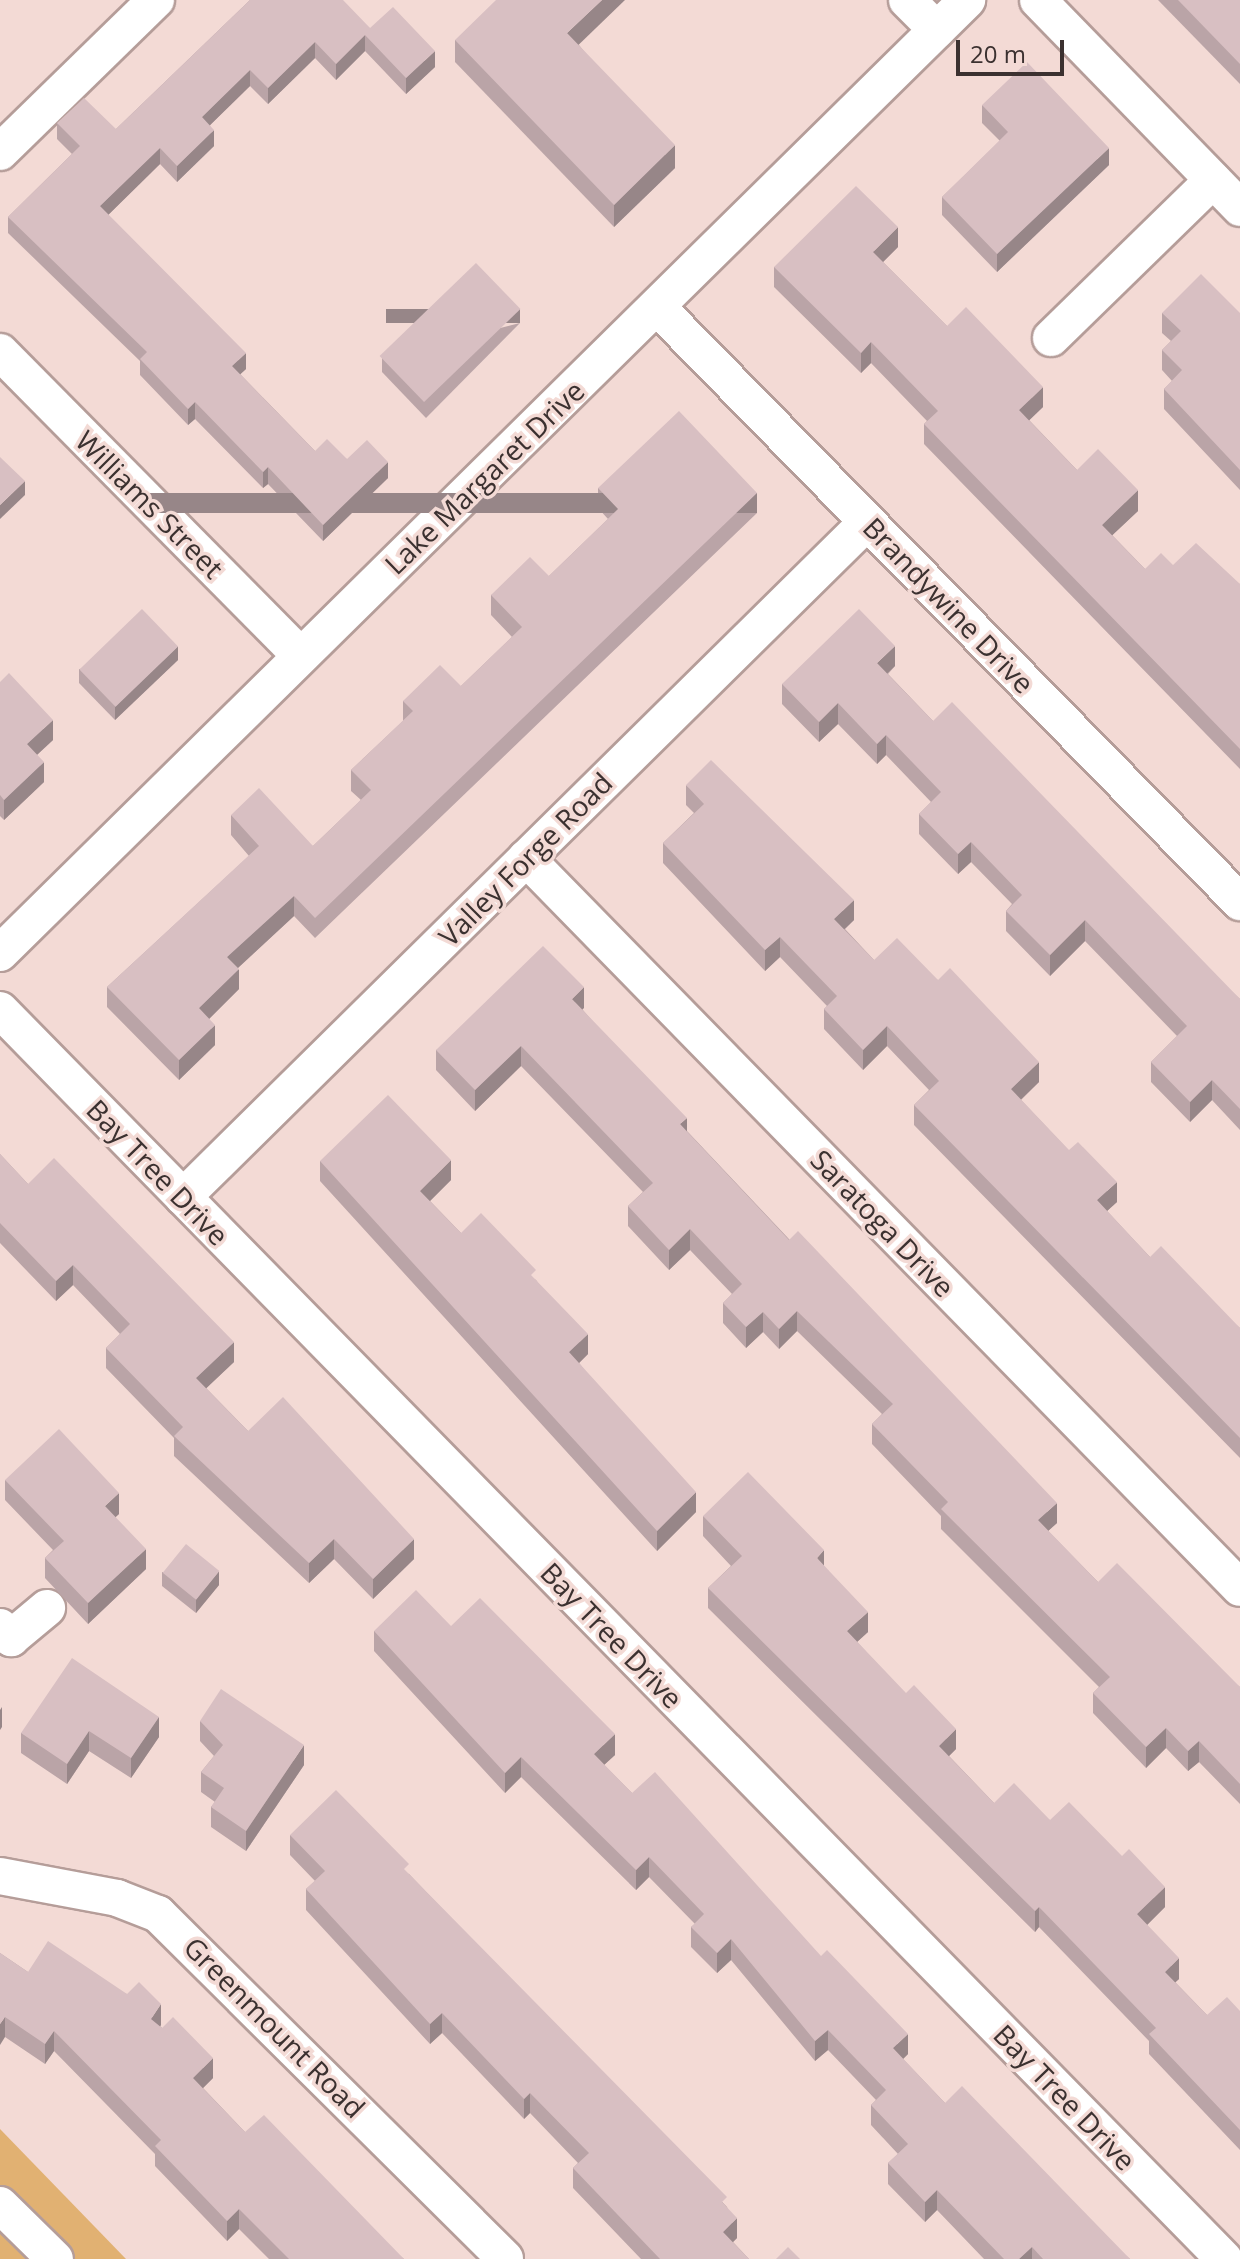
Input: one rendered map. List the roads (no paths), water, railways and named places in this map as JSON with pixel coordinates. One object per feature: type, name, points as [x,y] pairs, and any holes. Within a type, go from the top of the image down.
[{"type":"street","points":[[0,152],[156,0]]},
{"type":"street","points":[[907,0],[937,30]]},
{"type":"street","name":"Lake Margaret Drive","points":[[0,953],[300,655],[658,308],[967,0]]},
{"type":"street","points":[[1038,0],[1240,208]]},
{"type":"street","points":[[1051,338],[1213,180]]},
{"type":"street","name":"Brandywine Drive","points":[[658,308],[1240,902]]},
{"type":"street","name":"Williams Street","points":[[0,352],[300,655]]},
{"type":"street","name":"Valley Forge Road","points":[[183,1197],[867,522]]},
{"type":"street","name":"Saratoga Drive","points":[[526,858],[1240,1588]]},
{"type":"street","name":"Bay Tree Drive","points":[[0,1010],[1224,2259]]},
{"type":"street","points":[[0,1627],[11,1638],[47,1608]]},
{"type":"street","name":"Greenmount Road","points":[[0,1876],[117,1898],[158,1914],[505,2259]]},
{"type":"street","points":[[0,2205],[55,2259]]}]
